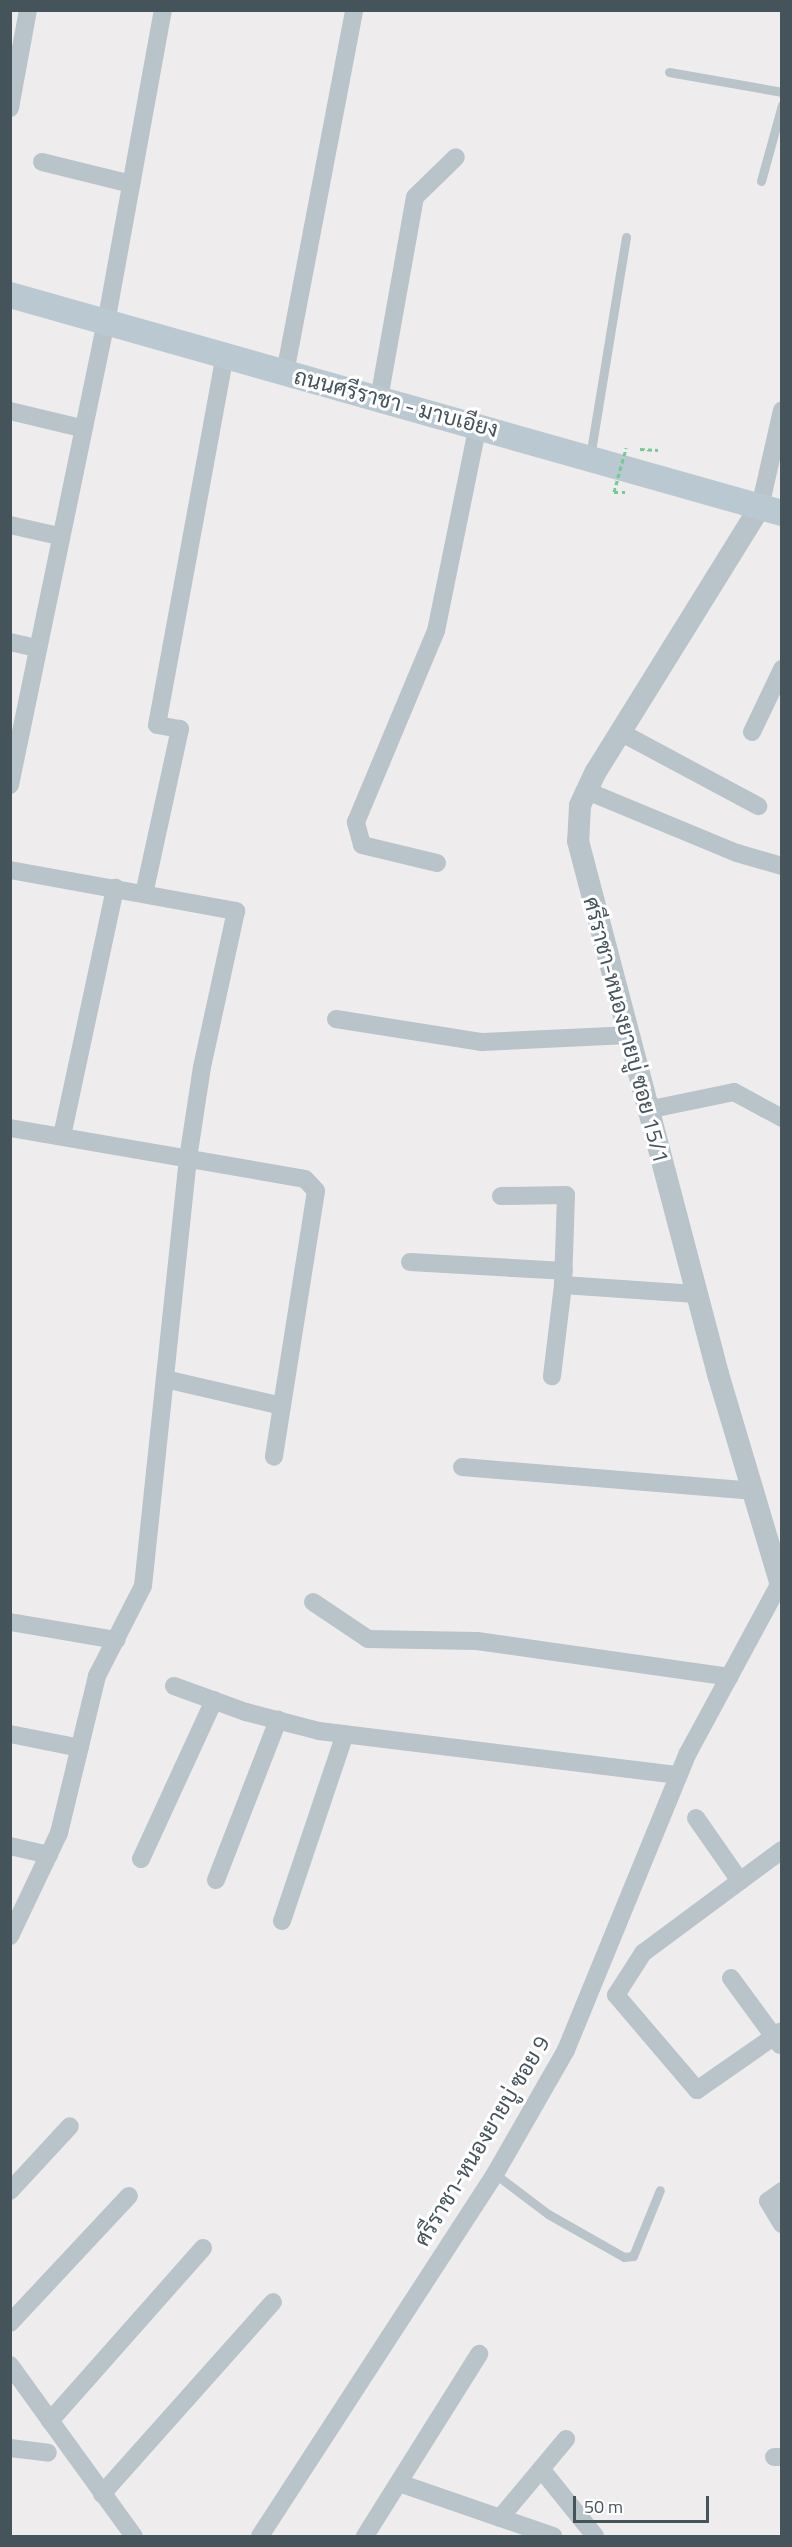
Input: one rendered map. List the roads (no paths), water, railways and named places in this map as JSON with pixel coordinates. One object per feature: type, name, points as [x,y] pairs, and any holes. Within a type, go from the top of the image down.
[{"type":"main road","name":"ถนนศรีราชา - มาบเอียง","points":[[10,295],[478,425],[771,510]]},
{"type":"street","points":[[10,108],[28,10]]},
{"type":"street","points":[[10,785],[12,755],[81,428],[106,323],[163,10]]},
{"type":"street","points":[[285,373],[354,10]]},
{"type":"street","points":[[380,399],[415,197],[456,157]]},
{"type":"street","points":[[42,162],[131,184]]},
{"type":"street","points":[[144,894],[180,729],[157,725],[225,356]]},
{"type":"street","points":[[771,510],[782,410]]},
{"type":"street","points":[[10,411],[81,428]]},
{"type":"street","points":[[437,863],[362,845],[356,822],[436,631],[478,425]]},
{"type":"street","name":"ศรีราชา-หนองยายบู่ ซอย 15/1","points":[[771,510],[620,732],[580,806],[578,841],[696,1294],[780,1587]]},
{"type":"street","points":[[10,525],[59,536]]},
{"type":"street","points":[[10,642],[36,648]]},
{"type":"street","points":[[752,732],[782,669]]},
{"type":"street","points":[[620,732],[758,806]]},
{"type":"street","points":[[587,790],[736,854],[782,866]]},
{"type":"street","points":[[10,870],[236,911],[202,1067],[188,1158],[143,1586],[97,1676],[59,1833],[10,1936]]},
{"type":"street","points":[[62,1136],[115,888]]},
{"type":"street","points":[[336,1019],[482,1042],[628,1035]]},
{"type":"street","points":[[647,1110],[734,1092],[782,1118]]},
{"type":"street","points":[[10,1128],[304,1179],[316,1191],[274,1457]]},
{"type":"street","points":[[501,1196],[566,1195],[563,1278],[552,1376]]},
{"type":"street","points":[[410,1262],[696,1294]]},
{"type":"street","points":[[165,1379],[282,1406]]},
{"type":"street","points":[[462,1467],[752,1491]]},
{"type":"street","name":"ศรีราชา-หนองยายบู่ ซอย 9","points":[[260,2536],[495,2174],[566,2050],[678,1775],[729,1677],[780,1587]]},
{"type":"street","points":[[313,1602],[368,1639],[477,1641],[729,1677]]},
{"type":"street","points":[[10,1622],[116,1640]]},
{"type":"street","points":[[174,1686],[278,1720],[345,1734],[678,1775]]},
{"type":"street","points":[[141,1859],[214,1700]]},
{"type":"street","points":[[216,1880],[278,1720]]},
{"type":"street","points":[[10,1734],[80,1748]]},
{"type":"street","points":[[282,1921],[345,1734]]},
{"type":"street","points":[[696,1818],[740,1881]]},
{"type":"street","points":[[10,1846],[49,1855]]},
{"type":"street","points":[[731,1978],[779,2038],[697,2090],[616,1995],[643,1953],[782,1850]]},
{"type":"street","points":[[10,2191],[70,2126]]},
{"type":"street","points":[[782,2191],[768,2201],[782,2224]]},
{"type":"street","points":[[10,2323],[129,2196]]},
{"type":"street","points":[[50,2421],[203,2248]]},
{"type":"street","points":[[102,2494],[273,2302]]},
{"type":"street","points":[[365,2536],[479,2354]]},
{"type":"street","points":[[10,2365],[134,2536]]},
{"type":"street","points":[[500,2518],[566,2439]]},
{"type":"street","points":[[10,2448],[48,2453]]},
{"type":"street","points":[[541,2469],[595,2536]]},
{"type":"street","points":[[399,2482],[553,2536]]},
{"type":"lane","points":[[669,72],[782,92]]},
{"type":"lane","points":[[761,181],[782,105]]},
{"type":"lane","points":[[590,458],[626,237]]},
{"type":"lane","points":[[495,2174],[548,2214],[624,2257],[633,2256],[660,2190]]}]
